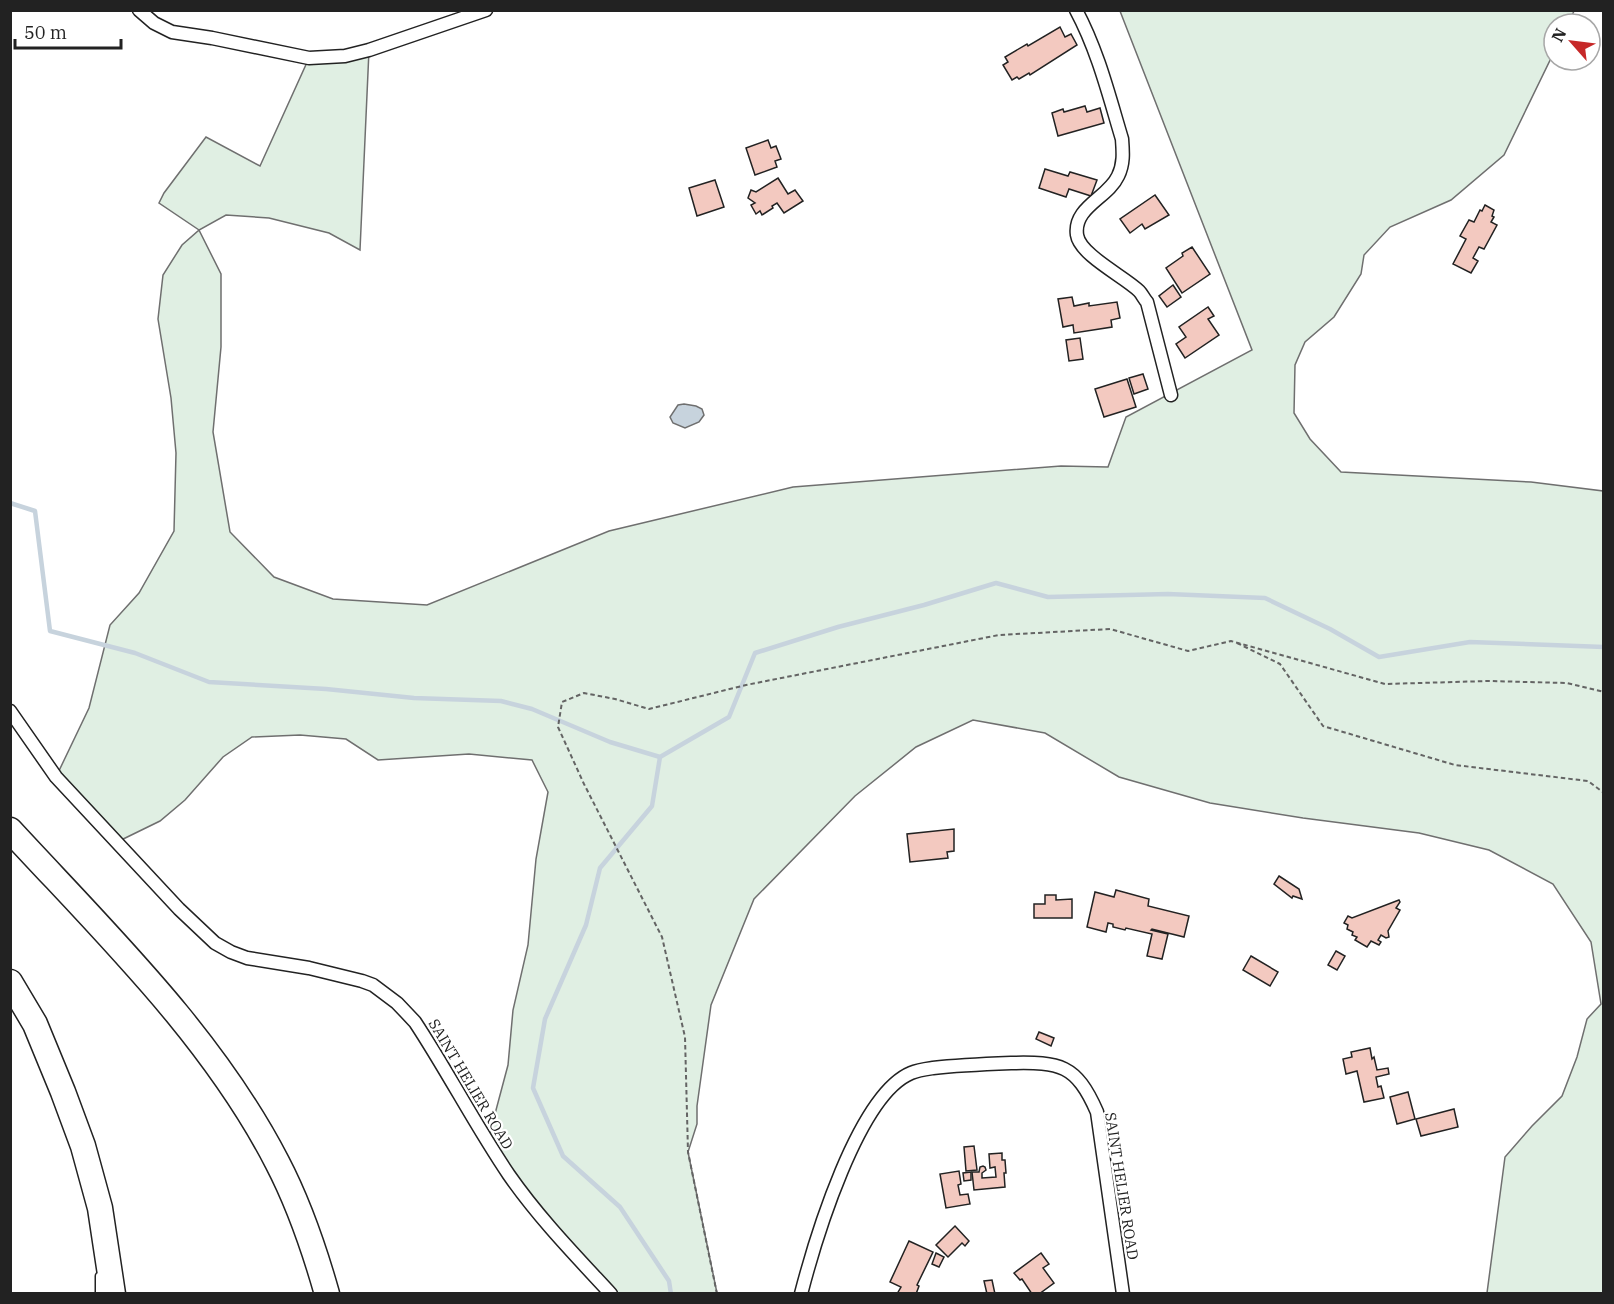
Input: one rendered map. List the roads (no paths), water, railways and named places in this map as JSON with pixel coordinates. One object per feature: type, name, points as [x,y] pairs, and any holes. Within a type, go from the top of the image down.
[{"type":"highway","points":[[10,830],[173,1009],[216,1063],[276,1159],[314,1249],[327,1293]]},
{"type":"highway","points":[[10,982],[35,1024],[83,1146],[113,1293]]},
{"type":"street","points":[[138,10],[154,23],[172,32],[309,58],[345,56],[369,50],[486,10]]},
{"type":"street","points":[[1076,10],[1090,38],[1122,139],[1123,150],[1118,177],[1109,189],[1082,212],[1077,235],[1089,254],[1139,291],[1147,302],[1171,395]]},
{"type":"street","name":"SAINT HELIER ROAD","points":[[10,711],[56,777],[179,909],[215,943],[247,958],[309,968],[362,981],[373,985],[397,1003],[415,1022],[503,1166],[522,1192],[552,1231],[611,1293]]},
{"type":"street","name":"SAINT HELIER ROAD","points":[[801,1293],[836,1183],[846,1159],[874,1108],[893,1084],[912,1072],[952,1065],[1038,1062],[1068,1070],[1084,1087],[1097,1112],[1123,1293]]},
{"type":"lane","points":[[98,1266],[99,1293]]},
{"type":"waterway","points":[[10,503],[35,511],[50,631],[135,653],[209,682],[326,689],[414,698],[501,701],[532,709],[610,742],[660,757],[729,717],[755,653],[838,627],[924,605],[996,583],[1048,597],[1168,594],[1265,598],[1330,629],[1379,657],[1470,642],[1604,647]]},
{"type":"waterway","points":[[660,757],[652,806],[600,868],[586,925],[545,1019],[533,1088],[563,1156],[620,1207],[669,1281],[671,1294]]}]
